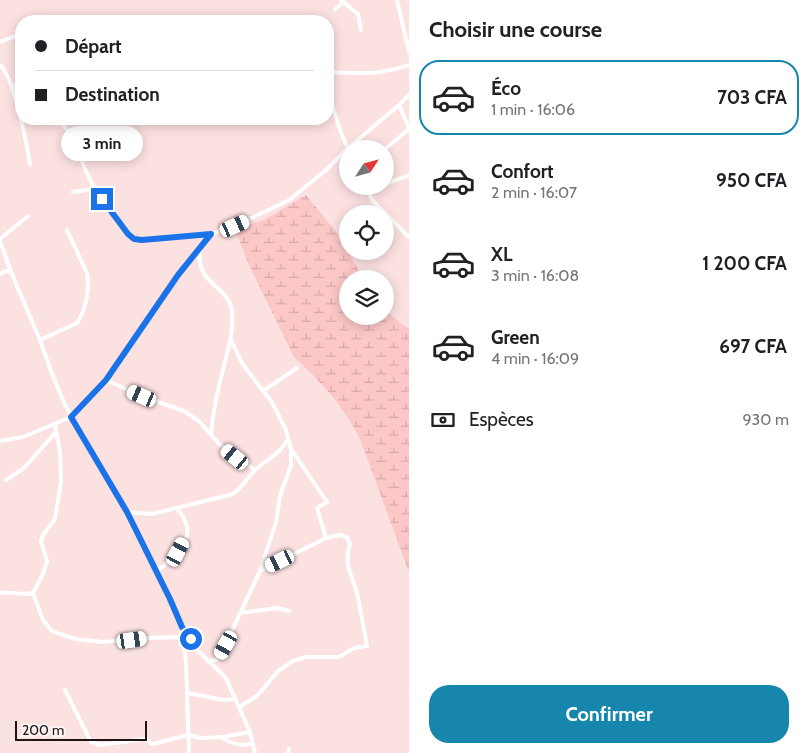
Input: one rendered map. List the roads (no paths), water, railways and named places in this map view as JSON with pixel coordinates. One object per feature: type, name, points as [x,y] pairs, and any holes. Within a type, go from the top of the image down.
[{"type":"street","points":[[397,0],[409,52]]},
{"type":"street","points":[[335,8],[343,1],[358,14],[361,30]]},
{"type":"street","points":[[0,42],[15,36]]},
{"type":"street","points":[[0,64],[12,85],[15,96]]},
{"type":"street","points":[[334,72],[376,74],[391,72],[409,65]]},
{"type":"street","points":[[358,140],[409,95]]},
{"type":"street","points":[[394,141],[409,128],[399,105]]},
{"type":"street","points":[[334,111],[344,140]]},
{"type":"street","points":[[23,125],[30,164]]},
{"type":"street","points":[[63,125],[76,142],[84,167],[95,189],[128,234],[134,239],[142,240],[211,234],[235,226],[289,200],[339,157]]},
{"type":"street","points":[[394,181],[409,175]]},
{"type":"street","points":[[73,192],[95,189]]},
{"type":"street","points":[[370,195],[374,202],[409,237]]},
{"type":"street","points":[[28,216],[0,240],[52,374],[71,417],[127,512],[182,627],[196,649],[223,674],[250,732],[255,753]]},
{"type":"street","points":[[40,340],[77,323],[85,302],[88,280],[67,230]]},
{"type":"street","points":[[0,441],[23,437],[71,417],[106,380],[178,275],[211,234]]},
{"type":"street","points":[[201,248],[199,257],[202,269],[208,280],[223,294],[230,304],[232,313],[230,339],[212,434]]},
{"type":"street","points":[[0,274],[5,271],[11,272]]},
{"type":"street","points":[[208,661],[216,660],[221,654],[260,571],[276,522],[280,496],[291,465],[291,449],[286,430],[272,402],[242,363],[230,339]]},
{"type":"street","points":[[263,391],[297,368]]},
{"type":"street","points":[[106,380],[142,396],[184,410],[199,421],[219,444],[255,470]]},
{"type":"street","points":[[54,425],[61,467],[56,519],[41,540],[47,561],[43,574],[33,593],[43,620],[52,631],[82,640],[102,642],[183,637]]},
{"type":"street","points":[[6,480],[24,468],[56,432]]},
{"type":"street","points":[[127,512],[152,514],[233,494],[238,491],[255,470],[284,448],[288,439]]},
{"type":"street","points":[[291,449],[327,502],[317,508],[326,538]]},
{"type":"street","points":[[156,571],[172,560],[186,536],[188,528],[178,509]]},
{"type":"street","points":[[239,707],[257,696],[281,668],[293,661],[306,657],[339,657],[354,648],[367,646],[358,596],[349,573],[347,561],[350,541],[343,535],[326,538],[260,571]]},
{"type":"street","points":[[0,593],[11,591],[18,594],[33,593]]},
{"type":"street","points":[[240,614],[271,608],[289,611]]},
{"type":"street","points":[[182,627],[188,693],[189,753]]},
{"type":"street","points":[[65,690],[92,742],[100,745],[145,739],[153,744],[188,735],[201,738],[222,737],[250,732]]},
{"type":"street","points":[[188,693],[224,700],[236,699]]},
{"type":"street","points":[[222,737],[243,746],[252,743]]}]
